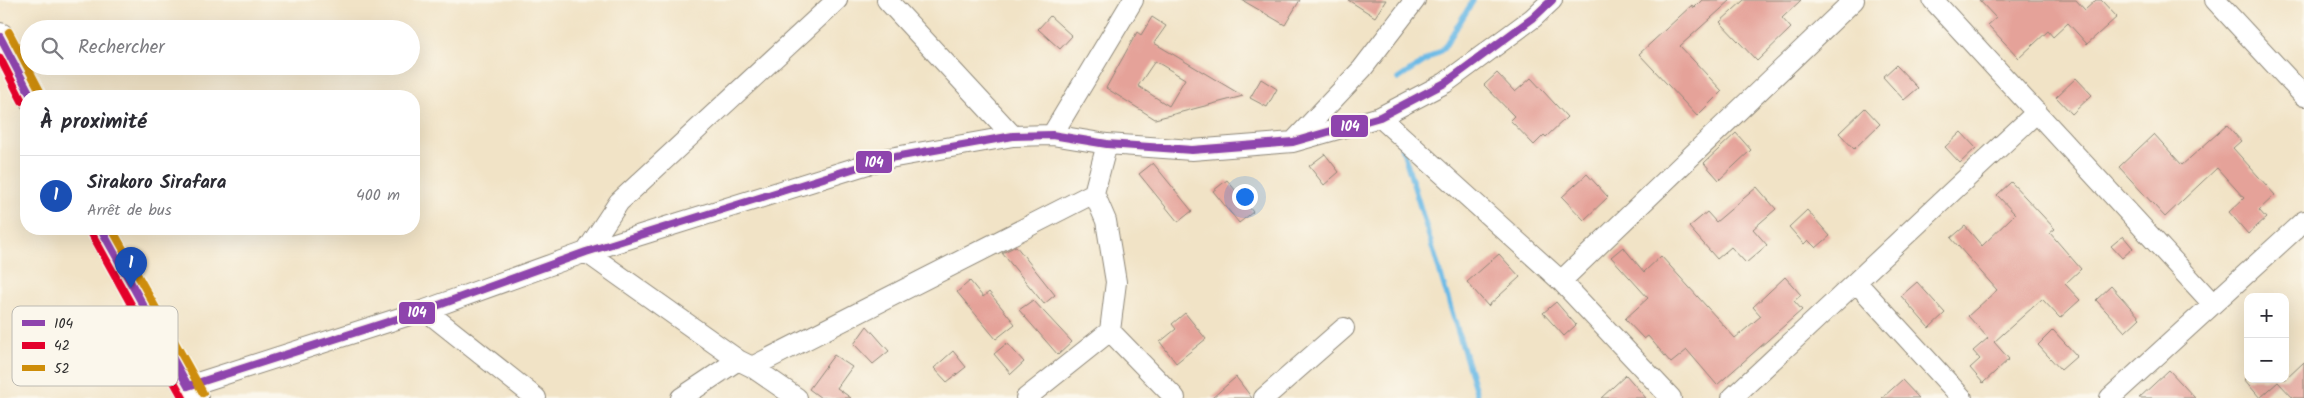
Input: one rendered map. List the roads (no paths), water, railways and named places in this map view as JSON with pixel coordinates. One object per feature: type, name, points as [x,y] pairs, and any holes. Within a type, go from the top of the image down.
[{"type":"highway","points":[[0,37],[27,90]]},
{"type":"highway","points":[[104,235],[144,306]]},
{"type":"highway","points":[[178,368],[191,392]]},
{"type":"street","points":[[586,252],[620,202],[837,0]]},
{"type":"street","points":[[887,0],[1013,136]]},
{"type":"street","points":[[1052,135],[1133,0]]},
{"type":"street","points":[[1293,142],[1362,69],[1415,0]]},
{"type":"street","points":[[191,392],[586,252],[884,159],[1013,136],[1052,135],[1107,144],[1192,150],[1293,142],[1380,117],[1445,82],[1533,18],[1552,0]]},
{"type":"street","points":[[1561,280],[1854,0]]},
{"type":"street","points":[[1933,0],[2213,304]]},
{"type":"street","points":[[2216,0],[2304,96]]},
{"type":"street","points":[[1732,398],[2037,112]]},
{"type":"street","points":[[1380,117],[1561,280],[1671,398]]},
{"type":"street","points":[[1026,398],[1110,331],[1116,282],[1106,221],[1094,193],[1107,144]]},
{"type":"street","points":[[681,398],[745,364],[1094,193]]},
{"type":"street","points":[[2110,398],[2304,220]]},
{"type":"street","points":[[586,252],[796,398]]},
{"type":"street","points":[[1856,282],[1962,398]]},
{"type":"street","points":[[425,310],[536,398]]},
{"type":"street","points":[[1264,398],[1344,328]]},
{"type":"street","points":[[1110,331],[1175,398]]},
{"type":"waterway","points":[[1398,79],[1443,49],[1473,1]]},
{"type":"waterway","points":[[1402,147],[1478,398]]},
{"type":"place","name":"Sirakoro Sirafara","points":[[131,288]]}]
